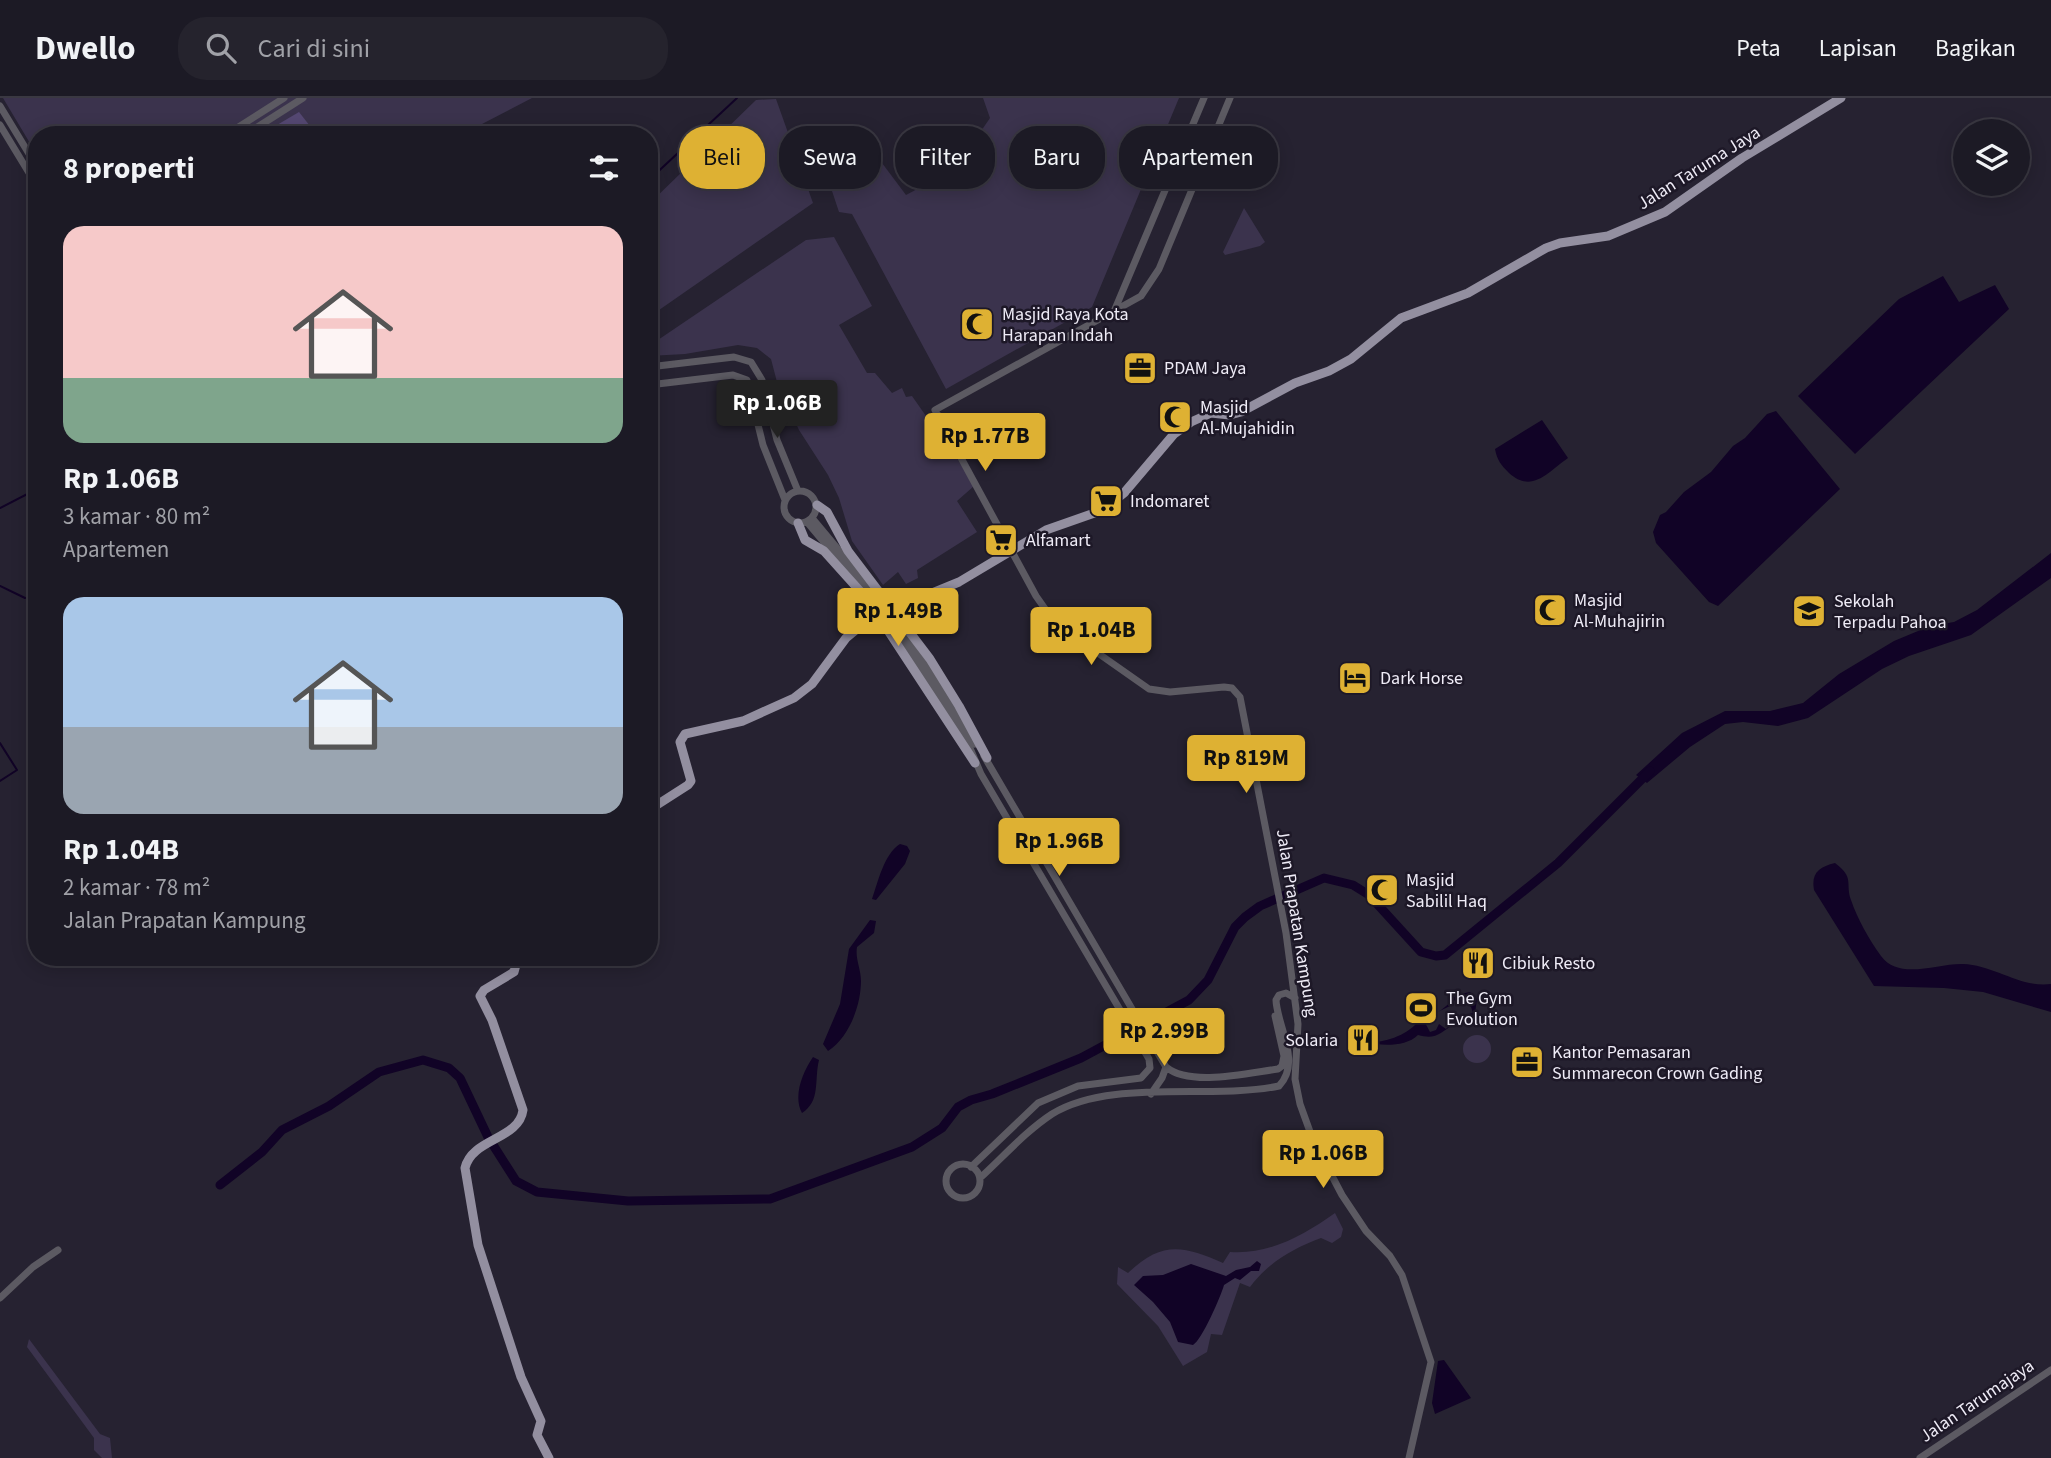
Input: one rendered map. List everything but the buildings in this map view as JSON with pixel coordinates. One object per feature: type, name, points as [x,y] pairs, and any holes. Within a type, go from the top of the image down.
[{"type":"main road","name":"Jalan Taruma Jaya","points":[[658,804],[691,781],[680,742],[683,736],[699,730],[743,722],[803,693],[846,638],[877,615],[959,582],[1010,549],[1046,530],[1091,516],[1112,504],[1174,434],[1191,422],[1211,414],[1230,415],[1241,412],[1295,383],[1329,371],[1351,359],[1401,318],[1491,282],[1546,248],[1560,243],[1608,236],[1665,212],[1742,158],[1840,98]]},
{"type":"main road","points":[[817,505],[827,512],[848,551],[949,688],[979,758]]},
{"type":"main road","points":[[806,521],[805,540],[824,551],[868,600],[979,758]]},
{"type":"main road","points":[[515,966],[514,972],[484,990],[480,996],[492,1020],[523,1110],[520,1122],[471,1154],[465,1168],[478,1245],[521,1377],[541,1421],[537,1435],[548,1458]]},
{"type":"street","points":[[240,126],[284,98]]},
{"type":"street","points":[[259,126],[303,98]]},
{"type":"street","points":[[1115,310],[1204,98]]},
{"type":"street","points":[[1010,549],[935,410],[1141,296],[1159,269],[1230,98]]},
{"type":"street","points":[[0,106],[28,152]]},
{"type":"street","points":[[0,125],[28,171]]},
{"type":"street","points":[[658,366],[738,358],[751,362],[758,371],[785,466],[798,491],[813,496],[817,505],[806,521]]},
{"type":"street","points":[[736,375],[738,358]]},
{"type":"street","points":[[658,384],[736,375],[747,380],[763,445],[785,500],[786,515],[806,521],[823,535],[901,638],[1054,872],[1166,1067],[1185,1077],[1278,1069],[1282,1066],[1284,1056],[1273,1010],[1274,998],[1281,990],[1293,987]]},
{"type":"street","points":[[785,500],[798,491]]},
{"type":"street","name":"Jalan Prapatan Kampung","points":[[1010,549],[1036,596],[1055,623],[1149,689],[1170,692],[1224,687],[1236,691],[1240,697],[1281,904],[1295,998],[1298,1024],[1295,1088],[1324,1164],[1359,1220],[1397,1265],[1428,1352],[1430,1371],[1409,1458]]},
{"type":"street","points":[[971,1167],[1038,1104],[1078,1086],[1141,1078],[1150,1068],[1144,1052],[1043,878],[979,758]]},
{"type":"street","points":[[1043,878],[1054,872]]},
{"type":"street","points":[[980,1178],[971,1167],[957,1164],[950,1170],[947,1180],[952,1193],[962,1198],[971,1197],[979,1186],[980,1178],[1043,1121],[1071,1106],[1097,1099],[1274,1087],[1284,1080],[1288,1052],[1276,1000],[1279,995],[1286,993],[1295,998]]},
{"type":"street","points":[[1151,1094],[1166,1067]]},
{"type":"street","points":[[1250,1073],[1250,1088]]},
{"type":"street","points":[[1066,1091],[1071,1106]]},
{"type":"street","points":[[0,1298],[33,1267],[58,1250]]},
{"type":"street","name":"Jalan Tarumajaya","points":[[1920,1458],[2051,1370]]},
{"type":"shaded area","points":[[3,98],[532,98],[480,126],[28,126],[28,140]]},
{"type":"shaded area","points":[[983,98],[1179,98],[1167,126],[1119,126],[1119,189],[1141,189],[1092,307],[946,389],[852,214],[839,212],[831,189],[881,189],[881,162],[895,180],[895,189],[902,189],[906,195],[917,189],[995,189],[995,126],[985,126],[990,118]]},
{"type":"shaded area","points":[[776,99],[786,126],[779,126],[779,189],[808,189],[813,203],[658,311],[658,195],[679,175],[679,189],[765,189],[765,126],[729,126],[756,100]]},
{"type":"shaded area","points":[[299,112],[310,126],[275,126]]},
{"type":"shaded area","points":[[1244,208],[1265,242],[1260,246],[1225,255],[1223,252]]},
{"type":"shaded area","points":[[834,237],[872,306],[839,325],[867,373],[875,373],[892,393],[902,388],[906,397],[912,396],[933,426],[939,429],[974,486],[957,501],[977,532],[917,570],[918,578],[906,584],[898,572],[883,585],[852,541],[839,498],[828,475],[799,430],[778,386],[771,359],[757,348],[738,345],[658,356],[658,340],[806,240]]},
{"type":"shaded area","points":[[1943,276],[1959,302],[1995,285],[2009,309],[1855,454],[1798,396],[1899,299]]},
{"type":"shaded area","points":[[1776,411],[1840,489],[1718,606],[1709,602],[1656,543],[1653,532],[1660,515],[1684,492],[1711,472],[1733,446],[1745,438],[1767,414]]},
{"type":"shaded area","points":[[1542,420],[1568,458],[1540,479],[1517,479],[1502,465],[1495,449]]},
{"type":"shaded area","points":[[2051,553],[2051,578],[1971,635],[1909,656],[1882,669],[1808,718],[1778,726],[1743,722],[1725,724],[1690,747],[1647,783],[1636,775],[1682,733],[1725,711],[1770,711],[1803,703],[1839,674],[1894,641],[1930,626],[1954,622],[1977,610]]},
{"type":"shaded area","points":[[900,844],[907,846],[910,851],[905,864],[876,900],[872,899],[886,861]]},
{"type":"shaded area","points":[[1835,863],[1847,877],[1849,894],[1864,929],[1881,956],[1889,963],[1908,969],[1953,964],[1974,965],[2029,983],[2051,984],[2051,1012],[1983,992],[1874,986],[1814,890],[1817,872]]},
{"type":"shaded area","points":[[870,920],[876,921],[874,933],[857,947],[861,981],[856,1010],[842,1038],[828,1051],[823,1044],[840,1004],[849,949]]},
{"type":"shaded area","points":[[1470,992],[1477,999],[1475,1013],[1438,1035],[1418,1035],[1398,1044],[1376,1044],[1371,1049],[1375,1042],[1401,1035],[1421,1018],[1430,1015],[1423,1019],[1430,1032],[1436,1030],[1439,1024],[1446,1029],[1457,1017],[1473,1013],[1471,1007],[1458,996],[1450,1006],[1438,1012],[1456,995]]},
{"type":"shaded area","points":[[1477,1035],[1487,1039],[1491,1049],[1487,1059],[1477,1063],[1467,1059],[1463,1049],[1467,1039]]},
{"type":"shaded area","points":[[813,1057],[819,1060],[816,1090],[812,1102],[802,1113],[798,1100],[800,1085]]},
{"type":"shaded area","points":[[1335,1213],[1343,1229],[1341,1237],[1332,1243],[1321,1238],[1300,1247],[1273,1263],[1250,1287],[1240,1283],[1222,1335],[1211,1334],[1207,1352],[1183,1366],[1158,1326],[1117,1284],[1118,1267],[1128,1273],[1151,1255],[1162,1251],[1173,1249],[1196,1252],[1223,1263],[1230,1252],[1258,1250],[1286,1242]]},
{"type":"shaded area","points":[[1257,1261],[1261,1264],[1259,1271],[1251,1271],[1240,1280],[1235,1278],[1224,1285],[1206,1327],[1193,1345],[1178,1342],[1170,1322],[1134,1285],[1143,1276],[1163,1275],[1191,1264],[1226,1276],[1236,1270],[1250,1267]]},
{"type":"shaded area","points":[[29,1339],[100,1434],[110,1438],[112,1458],[102,1458],[94,1450],[94,1438],[27,1347]]},
{"type":"shaded area","points":[[1444,1360],[1471,1398],[1435,1414],[1432,1403],[1438,1361]]},
{"type":"waterway","points":[[658,172],[737,98]]},
{"type":"waterway","points":[[0,508],[28,494]]},
{"type":"waterway","points":[[0,586],[25,598]]},
{"type":"waterway","points":[[0,743],[17,770],[0,781]]},
{"type":"waterway","points":[[220,1185],[262,1152],[282,1130],[329,1106],[379,1072],[423,1060],[449,1068],[460,1078],[488,1137],[516,1181],[537,1192],[628,1201],[770,1199],[912,1147],[942,1128],[958,1107],[971,1100],[1081,1058],[1189,1000],[1208,980],[1235,927],[1245,917],[1260,906],[1324,878],[1353,885],[1369,895],[1421,952],[1436,956],[1445,955],[1558,863],[1650,771]]},
{"type":"place","name":"Masjid Raya Kota Harapan Indah","points":[[977,324]]},
{"type":"place","name":"PDAM Jaya","points":[[1140,368]]},
{"type":"place","name":"Masjid Al-Mujahidin","points":[[1175,417]]},
{"type":"place","name":"Indomaret","points":[[1106,501]]},
{"type":"place","name":"Alfamart","points":[[1001,540]]},
{"type":"place","name":"Masjid Al-Muhajirin","points":[[1550,610]]},
{"type":"place","name":"Sekolah Terpadu Pahoa","points":[[1809,611]]},
{"type":"place","name":"Dark Horse","points":[[1355,678]]},
{"type":"place","name":"Masjid Sabilil Haq","points":[[1382,890]]},
{"type":"place","name":"Cibiuk Resto","points":[[1478,963]]},
{"type":"place","name":"The Gym Evolution","points":[[1421,1008]]},
{"type":"place","name":"Solaria","points":[[1363,1040]]},
{"type":"place","name":"Kantor Pemasaran Summarecon Crown Gading","points":[[1527,1062]]}]
